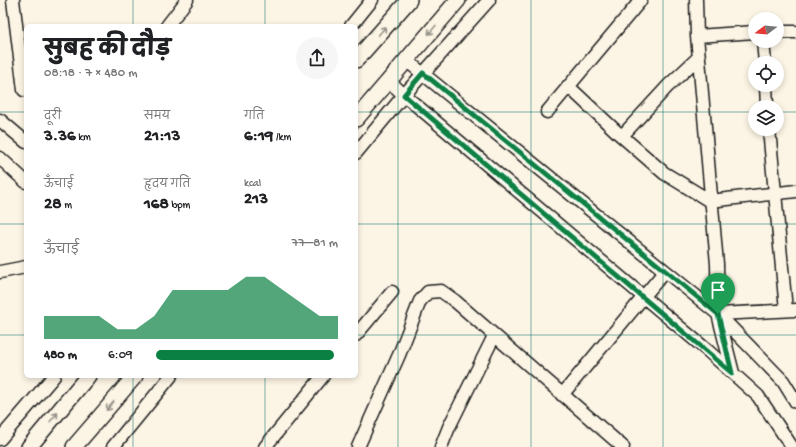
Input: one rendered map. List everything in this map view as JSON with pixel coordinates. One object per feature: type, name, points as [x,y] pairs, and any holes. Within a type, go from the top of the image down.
[{"type":"main road","points":[[358,58],[409,0]]},
{"type":"main road","points":[[358,117],[458,0]]},
{"type":"main road","points":[[29,447],[86,378]]},
{"type":"main road","points":[[74,447],[133,378]]},
{"type":"street","points":[[13,0],[24,90]]},
{"type":"street","points":[[168,24],[187,0]]},
{"type":"street","points":[[353,24],[372,0]]},
{"type":"street","points":[[358,151],[423,73],[489,0]]},
{"type":"street","points":[[547,112],[641,0]]},
{"type":"street","points":[[696,0],[697,36],[710,201],[717,264],[718,314],[732,373]]},
{"type":"street","points":[[697,36],[748,32]]},
{"type":"street","points":[[784,32],[796,32]]},
{"type":"street","points":[[622,136],[668,86],[699,57]]},
{"type":"street","points":[[406,60],[718,314],[783,381],[796,402]]},
{"type":"street","points":[[389,81],[644,297],[758,396],[792,447]]},
{"type":"street","points":[[568,86],[622,136],[664,172],[710,201],[796,192]]},
{"type":"street","points":[[0,120],[24,140]]},
{"type":"street","points":[[718,314],[791,310],[770,136]]},
{"type":"street","points":[[0,158],[24,180]]},
{"type":"street","points":[[0,272],[24,267]]},
{"type":"street","points":[[562,395],[665,271]]},
{"type":"street","points":[[358,333],[392,292]]},
{"type":"street","points":[[358,447],[397,361],[420,300],[428,292],[441,292],[623,447]]},
{"type":"street","points":[[441,447],[449,427],[494,336]]},
{"type":"street","points":[[0,439],[52,378]]},
{"type":"street","points":[[112,447],[169,378]]},
{"type":"street","points":[[265,447],[321,378]]},
{"type":"route","points":[[423,73],[718,314],[732,373],[708,351],[404,95],[423,73]]}]
